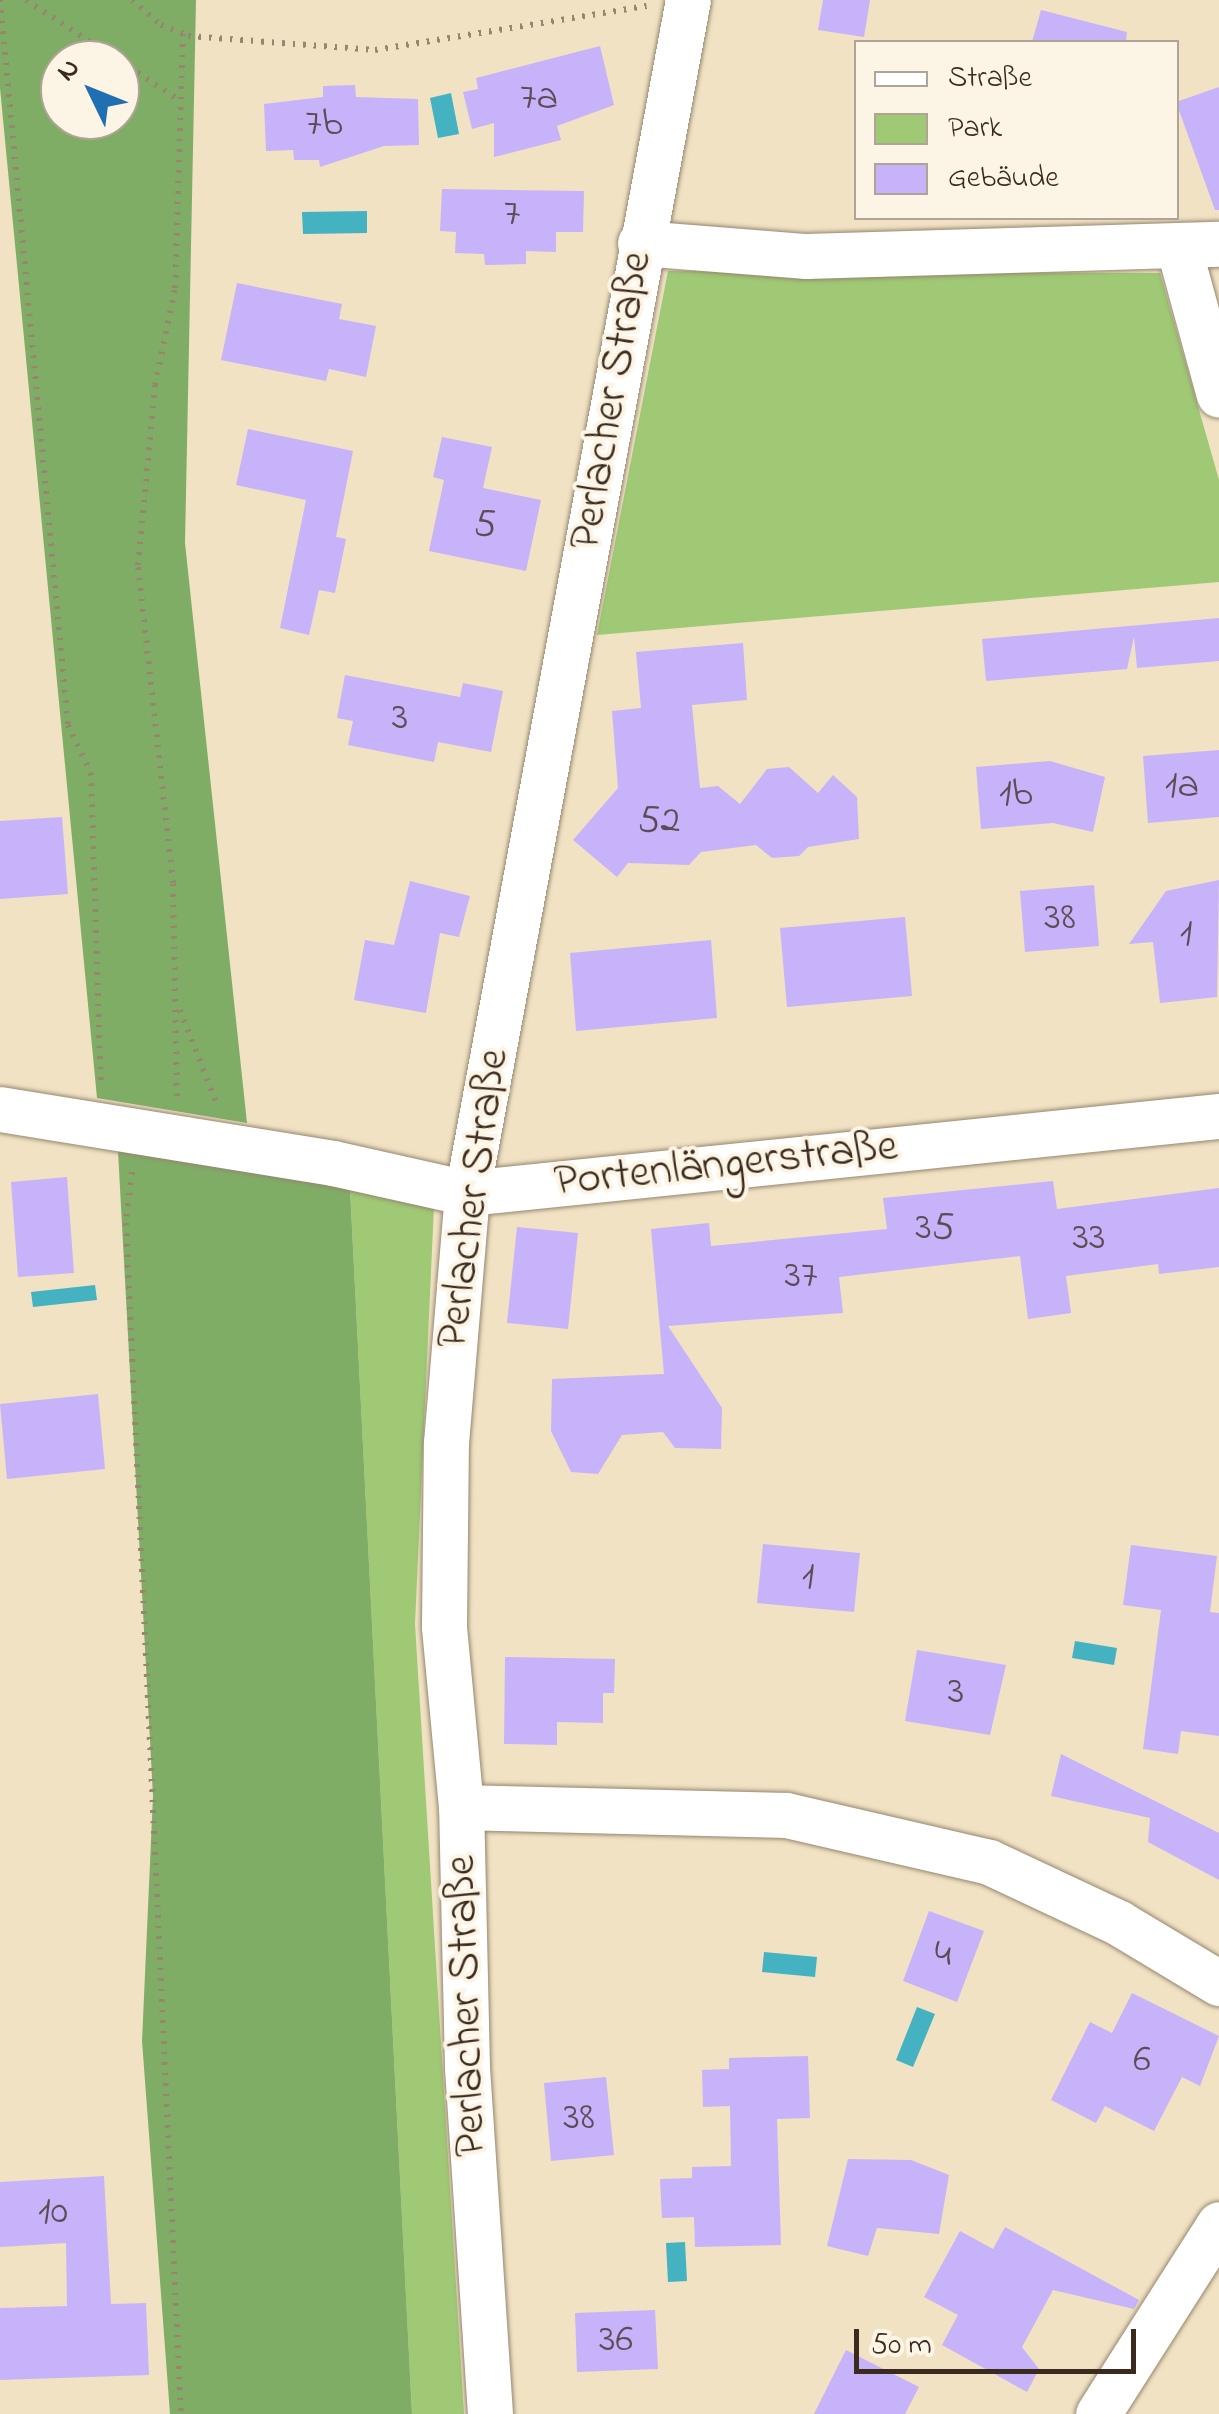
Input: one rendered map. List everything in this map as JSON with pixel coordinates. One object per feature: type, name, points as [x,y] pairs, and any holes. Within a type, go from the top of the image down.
[{"type":"street","name":"Perlacher Straße","points":[[490,2414],[468,2067],[461,1806],[444,1626],[446,1443],[467,1193],[687,3]]},
{"type":"street","points":[[640,243],[806,256],[1199,247],[1219,395]]},
{"type":"street","name":"Portenlängerstraße","points":[[0,1109],[236,1147],[467,1193],[1219,1116]]},
{"type":"street","points":[[461,1806],[786,1815],[989,1862],[1118,1922],[1219,1983]]},
{"type":"street","points":[[1098,2414],[1219,2224]]},
{"type":"path","points":[[0,0],[68,725],[91,773],[138,1131]]},
{"type":"path","points":[[26,0],[87,40]]},
{"type":"path","points":[[132,0],[182,34],[376,50],[635,6],[687,3]]},
{"type":"path","points":[[182,34],[175,288],[155,385],[138,565],[172,883],[178,1003],[236,1147]]},
{"type":"path","points":[[140,75],[180,101]]},
{"type":"path","points":[[178,1003],[138,1131],[126,1223],[181,2414]]},
{"type":"green space","points":[[0,0],[196,0],[185,543],[247,1123],[97,1098],[0,88]]},
{"type":"green space","points":[[668,271],[1160,273],[1219,480],[1219,582],[597,635]]},
{"type":"green space","points":[[118,1151],[350,1188],[412,2414],[170,2414],[142,2041],[153,1796]]},
{"type":"green space","points":[[350,1188],[434,1206],[415,1624],[464,2414],[412,2414]]},
{"type":"water","points":[[451,93],[459,134],[438,138],[430,98]]},
{"type":"water","points":[[367,211],[367,233],[303,234],[302,212]]},
{"type":"water","points":[[95,1285],[97,1300],[33,1307],[31,1292]]},
{"type":"water","points":[[1075,1641],[1117,1648],[1114,1665],[1072,1658]]},
{"type":"water","points":[[764,1952],[817,1957],[815,1977],[762,1972]]},
{"type":"water","points":[[917,2007],[935,2014],[913,2067],[896,2060]]},
{"type":"water","points":[[685,2242],[687,2281],[668,2282],[666,2243]]},
{"type":"building","points":[[823,0],[870,0],[864,37],[818,30]]},
{"type":"building","points":[[1041,10],[1127,32],[1126,40],[1033,40]]},
{"type":"building","points":[[600,46],[614,105],[557,126],[561,140],[494,157],[494,123],[472,129],[463,92],[478,89],[476,78]]},
{"type":"building","points":[[355,85],[356,97],[418,99],[419,145],[384,146],[320,167],[319,160],[294,160],[293,150],[266,151],[264,104],[323,97],[323,86]]},
{"type":"building","points":[[1219,87],[1219,210],[1215,210],[1179,101]]},
{"type":"building","points":[[442,189],[584,191],[583,232],[556,232],[556,252],[526,251],[526,264],[485,265],[484,254],[455,253],[456,232],[440,231]]},
{"type":"building","points":[[237,283],[342,304],[339,319],[376,326],[366,377],[329,369],[326,381],[221,360]]},
{"type":"building","points":[[248,429],[353,451],[336,537],[346,539],[335,593],[319,590],[309,635],[280,628],[306,500],[236,485]]},
{"type":"building","points":[[442,437],[492,447],[483,488],[541,500],[526,571],[429,551],[444,480],[433,477]]},
{"type":"building","points":[[1219,618],[1219,661],[1137,668],[1134,637],[1127,669],[986,681],[982,639]]},
{"type":"building","points":[[743,643],[747,700],[692,705],[700,788],[718,786],[740,804],[767,769],[789,767],[818,793],[833,775],[857,797],[859,839],[808,847],[799,856],[772,858],[756,845],[701,852],[689,865],[628,863],[617,877],[573,840],[618,788],[612,711],[641,708],[636,652]]},
{"type":"building","points":[[345,675],[460,697],[463,683],[503,691],[491,752],[438,742],[434,762],[348,745],[353,721],[337,718]]},
{"type":"building","points":[[1219,750],[1219,817],[1148,823],[1143,756]]},
{"type":"building","points":[[1050,761],[1105,777],[1093,832],[1053,823],[981,829],[976,767]]},
{"type":"building","points":[[62,817],[68,894],[0,899],[0,821]]},
{"type":"building","points":[[1219,880],[1217,997],[1160,1003],[1153,942],[1129,944],[1166,891]]},
{"type":"building","points":[[410,881],[470,896],[459,937],[440,933],[426,1013],[354,1000],[365,940],[394,945]]},
{"type":"building","points":[[1094,885],[1099,946],[1025,952],[1020,891]]},
{"type":"building","points":[[905,917],[912,996],[787,1007],[780,928]]},
{"type":"building","points":[[711,940],[717,1018],[576,1031],[570,953]]},
{"type":"building","points":[[67,1177],[74,1273],[18,1277],[11,1182]]},
{"type":"building","points":[[1053,1181],[1057,1209],[1219,1188],[1219,1267],[1159,1274],[1158,1264],[1066,1276],[1071,1313],[1028,1319],[1020,1256],[839,1277],[843,1313],[668,1326],[722,1408],[721,1449],[675,1448],[663,1432],[622,1435],[598,1474],[571,1472],[551,1431],[552,1379],[664,1374],[651,1229],[709,1223],[711,1246],[887,1229],[883,1198]]},
{"type":"building","points":[[517,1227],[578,1233],[568,1329],[507,1323]]},
{"type":"building","points":[[98,1394],[105,1469],[7,1479],[0,1404]]},
{"type":"building","points":[[763,1544],[860,1553],[854,1612],[757,1603]]},
{"type":"building","points":[[1131,1545],[1217,1556],[1210,1612],[1219,1613],[1219,1736],[1181,1731],[1178,1754],[1143,1749],[1161,1610],[1123,1605]]},
{"type":"building","points":[[917,1650],[1006,1665],[990,1735],[905,1721]]},
{"type":"building","points":[[505,1657],[615,1659],[614,1693],[603,1693],[603,1723],[557,1722],[557,1745],[504,1744]]},
{"type":"building","points":[[1061,1754],[1219,1833],[1219,1880],[1148,1842],[1150,1818],[1051,1796]]},
{"type":"building","points":[[929,1911],[984,1931],[957,2002],[903,1981]]},
{"type":"building","points":[[1132,1993],[1219,2036],[1200,2086],[1182,2077],[1154,2131],[1105,2106],[1096,2123],[1051,2100],[1090,2022],[1112,2033]]},
{"type":"building","points":[[808,2056],[810,2118],[777,2119],[781,2245],[695,2247],[694,2217],[662,2218],[660,2179],[692,2178],[692,2167],[731,2166],[730,2106],[703,2107],[702,2070],[729,2069],[729,2058]]},
{"type":"building","points":[[606,2077],[614,2155],[551,2161],[544,2083]]},
{"type":"building","points":[[848,2159],[911,2160],[949,2175],[939,2234],[877,2228],[868,2256],[827,2246]]},
{"type":"building","points":[[104,2176],[111,2304],[146,2303],[149,2375],[0,2380],[0,2308],[67,2306],[66,2243],[0,2247],[0,2182]]},
{"type":"building","points":[[1005,2227],[1139,2300],[1134,2309],[1053,2290],[1022,2347],[1039,2369],[1027,2392],[942,2345],[958,2315],[924,2297],[960,2231],[993,2249]]},
{"type":"building","points":[[655,2310],[658,2369],[577,2372],[575,2313]]},
{"type":"building","points":[[846,2350],[919,2387],[905,2414],[814,2414]]}]
